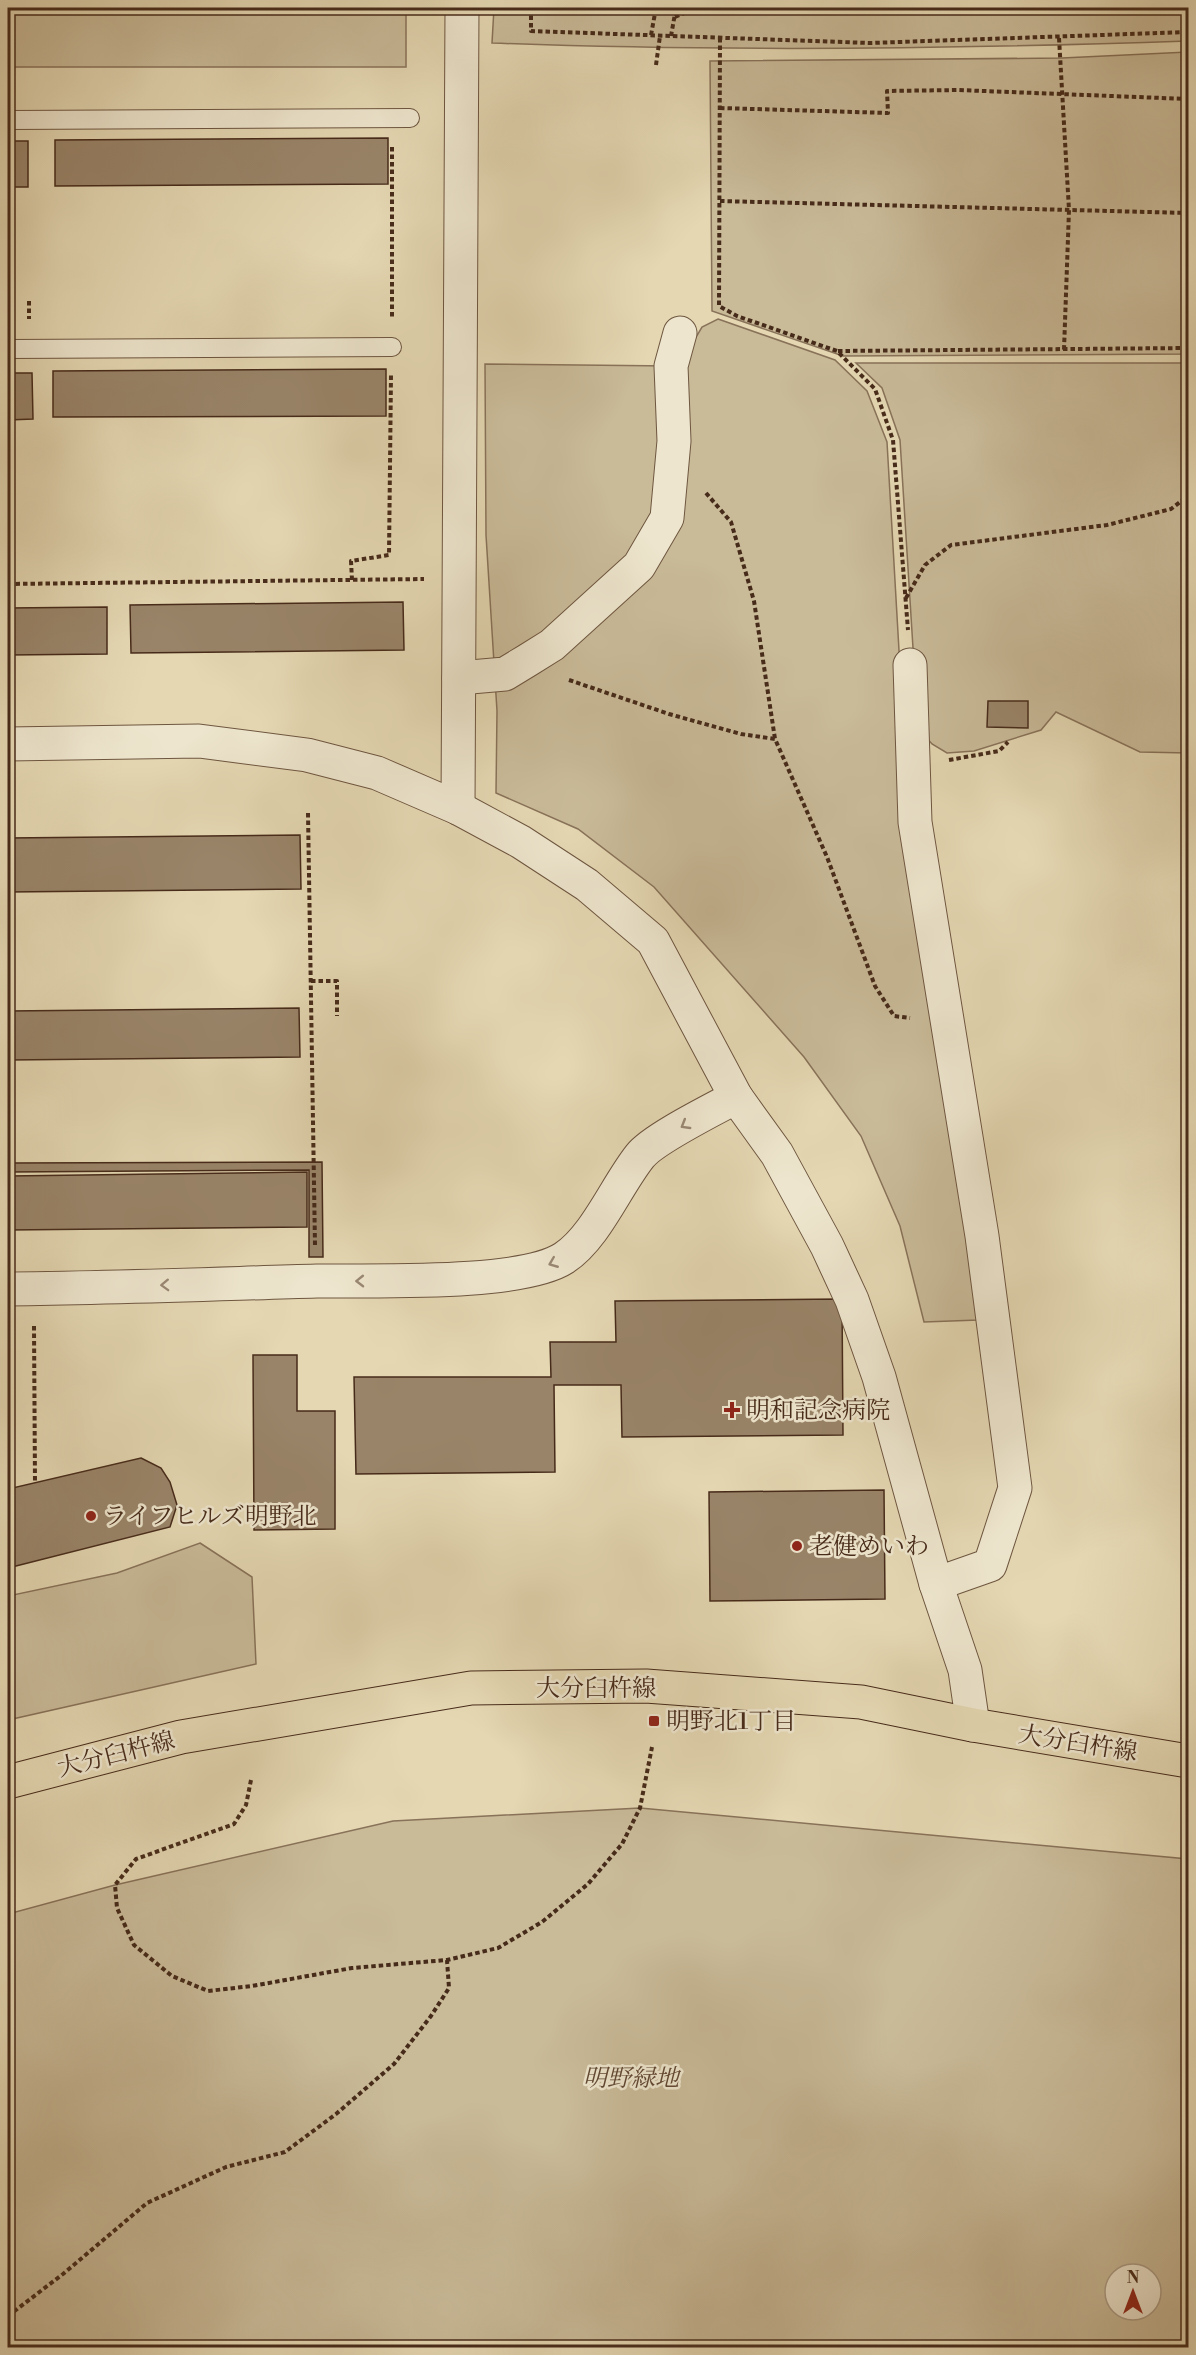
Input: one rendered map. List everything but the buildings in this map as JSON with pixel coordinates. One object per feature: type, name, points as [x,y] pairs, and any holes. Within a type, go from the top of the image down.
[{"type":"main road","name":"大分臼杵線","points":[[8,1782],[181,1737],[471,1688],[646,1686],[849,1701],[973,1725],[1188,1761]]},
{"type":"street","points":[[458,808],[462,8]]},
{"type":"street","points":[[459,678],[505,674],[528,660],[552,645],[639,566],[667,518],[673,456],[671,366],[680,333]]},
{"type":"street","points":[[910,665],[915,822],[982,1236],[1015,1488],[990,1565],[936,1584]]},
{"type":"street","points":[[8,744],[199,741],[307,755],[377,773],[458,808],[521,842],[587,885],[653,941],[736,1097],[777,1154],[827,1246],[852,1300],[879,1377],[936,1584],[965,1670],[973,1725]]},
{"type":"street","points":[[21,1289],[502,1275],[539,1268],[564,1258],[584,1239],[641,1154],[687,1124],[736,1097]]},
{"type":"lane","points":[[8,120],[410,118]]},
{"type":"lane","points":[[8,349],[392,347]]},
{"type":"path","points":[[531,8],[531,31],[660,36],[870,43],[1188,32]]},
{"type":"path","points":[[651,35],[656,8]]},
{"type":"path","points":[[671,36],[676,8]]},
{"type":"path","points":[[674,18],[696,8]]},
{"type":"path","points":[[657,65],[660,36]]},
{"type":"path","points":[[720,38],[720,306],[737,316],[837,351],[1188,348]]},
{"type":"path","points":[[1059,38],[1069,210],[1064,350]]},
{"type":"path","points":[[720,108],[888,113],[887,91],[958,90],[1063,96],[1188,99]]},
{"type":"path","points":[[720,201],[1188,213]]},
{"type":"path","points":[[29,301],[29,326]]},
{"type":"path","points":[[837,351],[875,389],[893,440],[910,665]]},
{"type":"path","points":[[673,456],[731,522],[754,602],[775,739],[827,857],[875,986],[894,1016],[948,1023]]},
{"type":"path","points":[[906,599],[925,565],[951,545],[1107,525],[1171,509],[1188,496]]},
{"type":"path","points":[[352,580],[351,561],[389,555]]},
{"type":"path","points":[[8,584],[459,579]]},
{"type":"path","points":[[528,660],[579,684],[658,710],[741,734],[775,739]]},
{"type":"path","points":[[912,730],[927,749],[947,760],[999,751],[1008,742]]},
{"type":"path","points":[[308,813],[316,1281]]},
{"type":"path","points":[[311,981],[337,981],[337,1016]]},
{"type":"path","points":[[21,1289],[35,1483]]},
{"type":"path","points":[[251,1780],[246,1805],[234,1824],[136,1858],[115,1885],[117,1908],[134,1945],[172,1976],[208,1991],[252,1986],[352,1968],[447,1960],[498,1948],[542,1922],[588,1884],[622,1844],[640,1808],[652,1747]]},
{"type":"path","points":[[8,2316],[63,2274],[147,2203],[226,2167],[285,2152],[336,2114],[394,2064],[431,2016],[449,1988],[447,1960]]},
{"type":"green space","points":[[8,8],[406,8],[406,67],[8,67]]},
{"type":"green space","points":[[494,8],[1188,8],[1188,41],[840,48],[666,48],[492,43]]},
{"type":"green space","points":[[1188,52],[1188,354],[843,356],[712,311],[710,61],[1062,58]]},
{"type":"green space","points":[[718,319],[835,360],[867,391],[887,442],[909,824],[978,1320],[924,1322],[900,1226],[861,1136],[804,1057],[654,887],[578,829],[496,793],[497,711],[486,535],[485,364],[671,366],[689,349],[702,327]]},
{"type":"green space","points":[[856,363],[1188,363],[1188,753],[1140,752],[1056,712],[1041,730],[974,751],[947,753],[932,744],[918,728],[900,440],[882,388]]},
{"type":"green space","points":[[200,1543],[252,1577],[256,1664],[8,1720],[8,1596],[117,1573]]},
{"type":"green space","name":"明野緑地","points":[[640,1808],[1188,1859],[1188,2347],[116,2348],[111,2341],[51,2347],[8,2347],[8,1914],[115,1885],[393,1821]]},
{"type":"place","name":"明和記念病院","points":[[732,1410]]},
{"type":"place","name":"ライフヒルズ明野北","points":[[91,1516]]},
{"type":"place","name":"老健めいわ","points":[[797,1546]]},
{"type":"place","name":"明野北1丁目","points":[[654,1721]]}]
